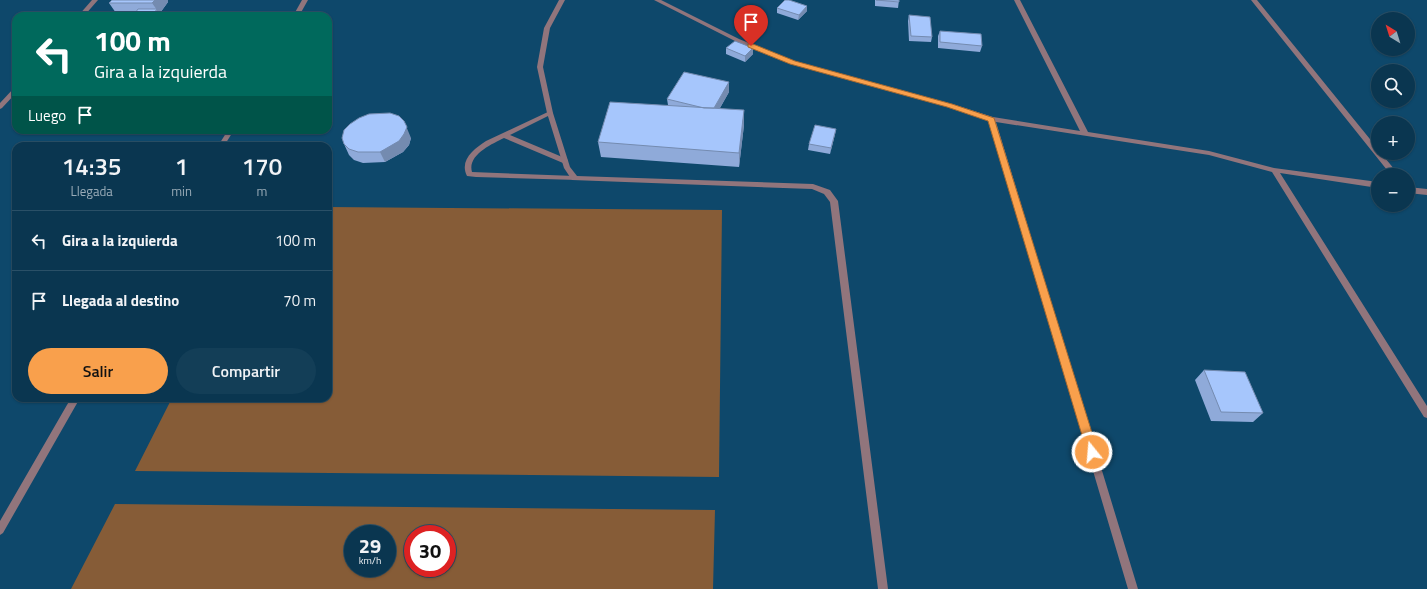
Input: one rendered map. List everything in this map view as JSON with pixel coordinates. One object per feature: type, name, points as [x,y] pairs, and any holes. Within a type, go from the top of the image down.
[{"type":"street","points":[[84,12],[95,0]]},
{"type":"street","points":[[298,12],[306,0]]},
{"type":"street","points":[[562,0],[547,28],[540,59],[540,67],[550,113],[567,168],[576,178]]},
{"type":"street","points":[[657,0],[737,40],[792,62],[950,105],[992,119],[1209,153],[1274,170],[1371,184]]},
{"type":"street","points":[[1017,0],[1085,133]]},
{"type":"street","points":[[1254,0],[1389,168]]},
{"type":"street","points":[[0,107],[12,94]]},
{"type":"street","points":[[550,113],[478,149],[467,164],[469,174],[508,177],[576,178],[813,187],[827,192],[834,201],[883,589]]},
{"type":"street","points":[[992,119],[1133,589]]},
{"type":"street","points":[[504,135],[565,161]]},
{"type":"street","points":[[1274,170],[1427,414]]},
{"type":"street","points":[[1415,191],[1427,192]]},
{"type":"street","points":[[0,530],[74,402]]},
{"type":"shaded area","points":[[332,207],[722,210],[719,477],[135,471],[170,402],[332,402]]},
{"type":"shaded area","points":[[115,504],[715,510],[713,589],[71,589]]},
{"type":"building","points":[[112,0],[155,0],[152,3],[109,3]]},
{"type":"building","points":[[785,0],[807,6],[799,15],[777,8]]},
{"type":"building","points":[[876,0],[899,0],[899,2]]},
{"type":"building","points":[[138,9],[157,9],[155,12],[136,12]]},
{"type":"building","points":[[909,15],[930,17],[932,37],[911,36]]},
{"type":"building","points":[[940,31],[981,34],[982,46],[940,42]]},
{"type":"building","points":[[735,41],[753,48],[745,56],[726,48]]},
{"type":"building","points":[[684,72],[729,82],[714,108],[704,108],[667,99]]},
{"type":"building","points":[[610,102],[744,110],[739,153],[598,142]]},
{"type":"building","points":[[390,113],[399,116],[407,127],[399,141],[380,152],[358,152],[349,149],[344,144],[342,138],[344,130],[350,124],[369,114]]},
{"type":"building","points":[[815,125],[836,129],[831,148],[809,144]]},
{"type":"building","points":[[1204,370],[1245,372],[1263,413],[1221,412]]},
{"type":"route","points":[[751,46],[792,62],[950,105],[992,119],[1092,452]]}]
